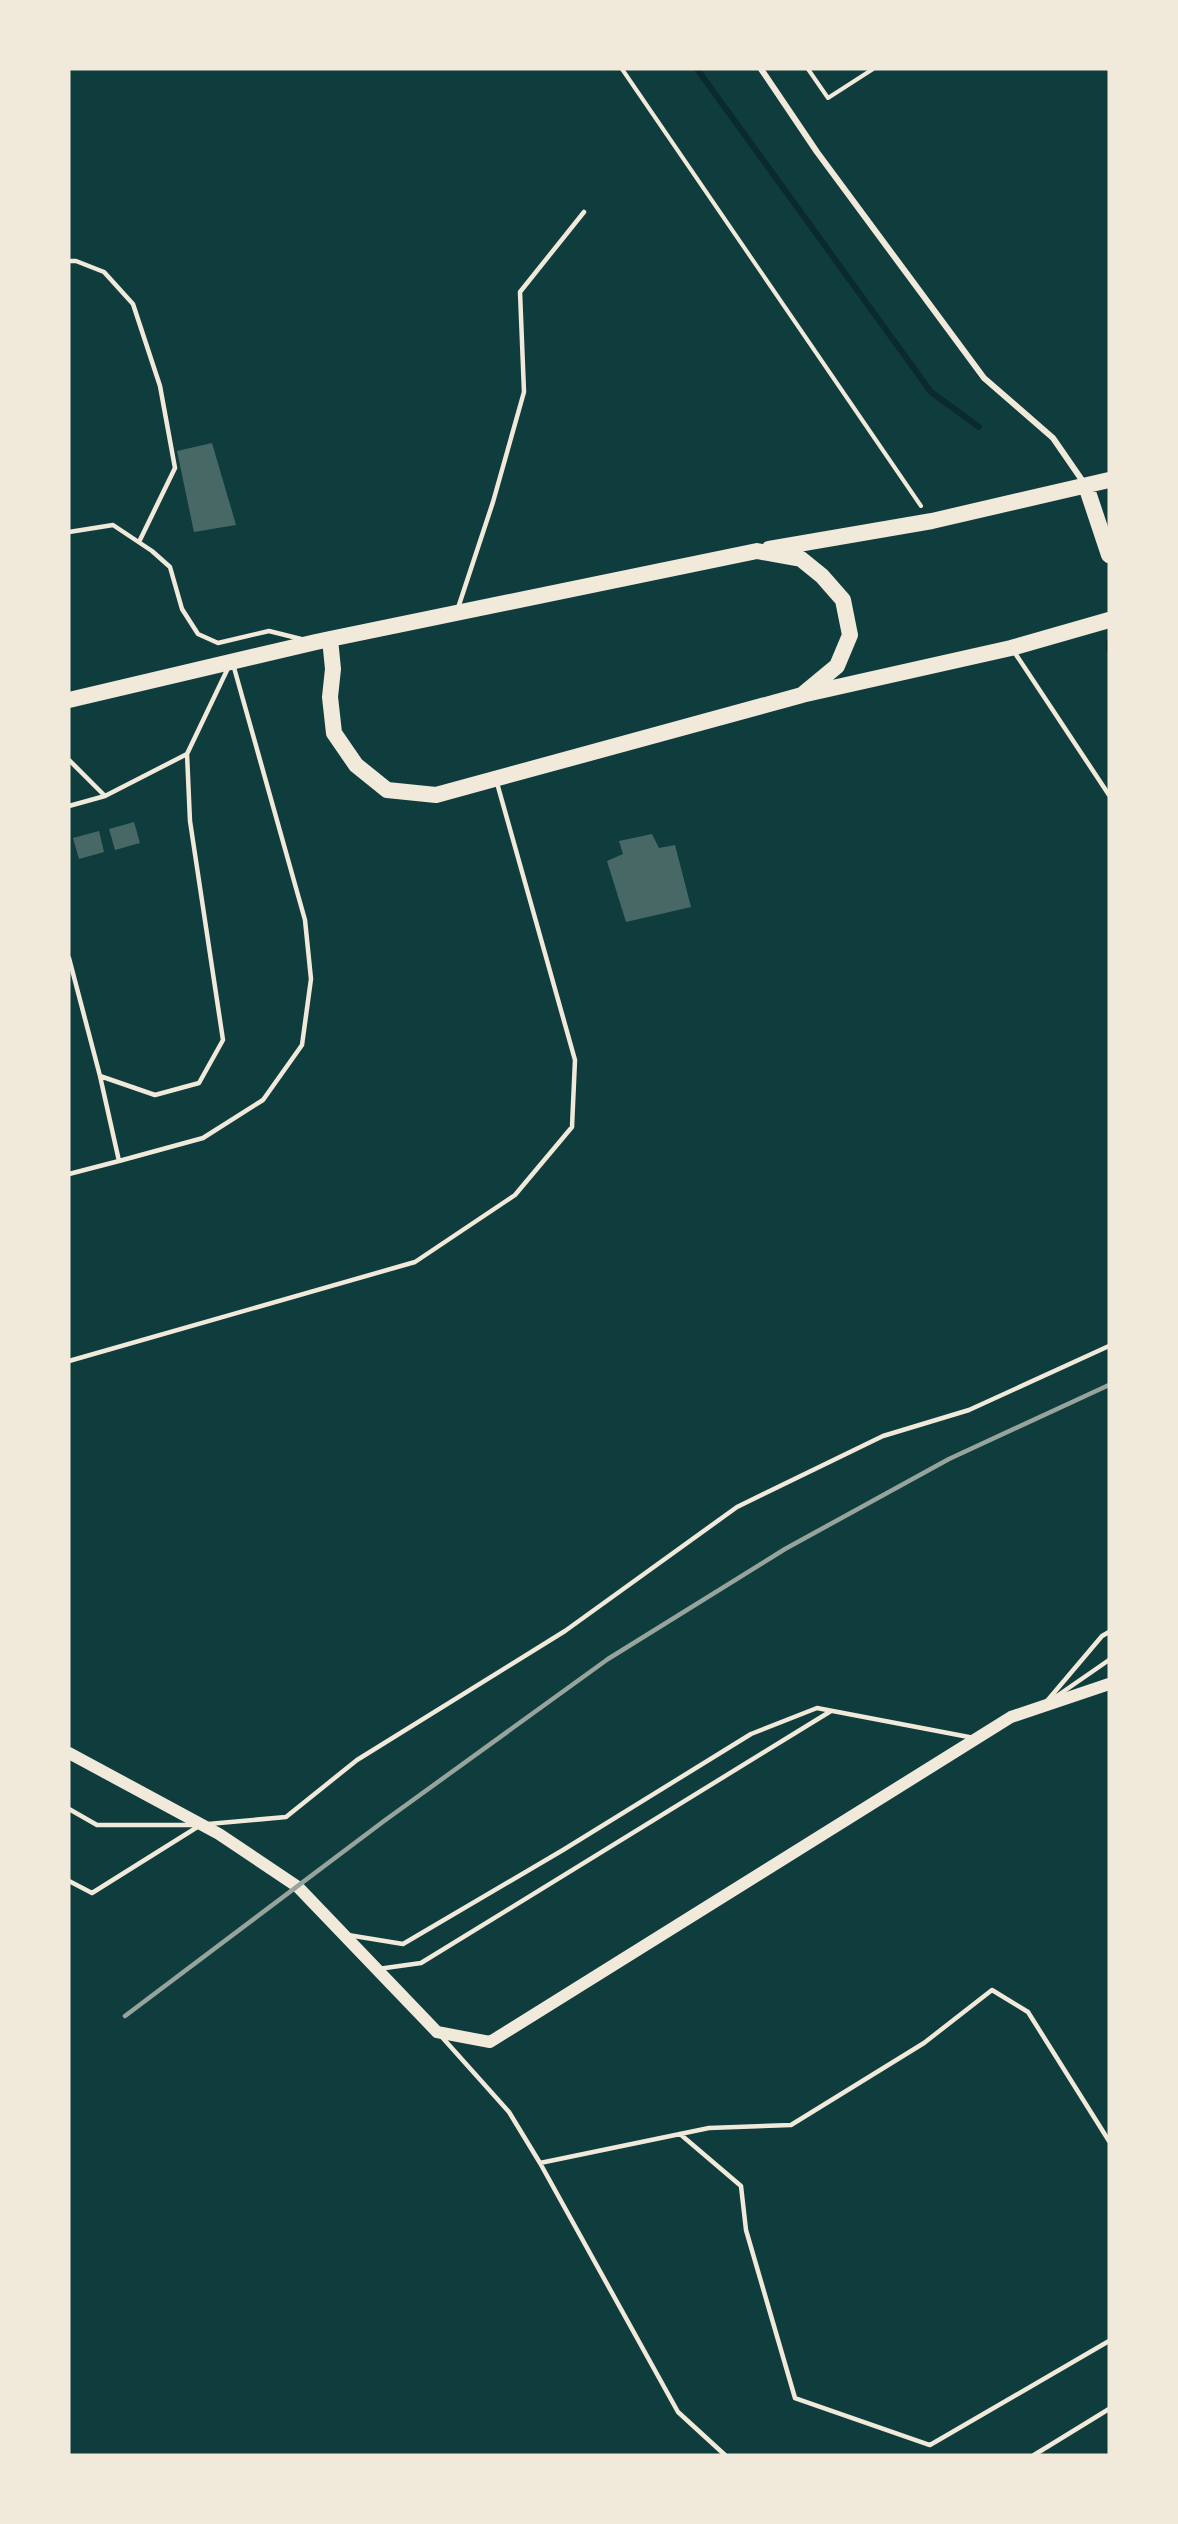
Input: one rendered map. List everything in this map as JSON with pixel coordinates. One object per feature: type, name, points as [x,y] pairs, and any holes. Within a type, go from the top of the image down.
[{"type":"highway","points":[[69,700],[323,640],[757,551],[932,521],[1109,480]]},
{"type":"highway","points":[[1086,486],[1109,555]]},
{"type":"highway","points":[[757,551],[801,559],[822,576],[843,600],[850,634],[837,666],[802,695]]},
{"type":"highway","points":[[323,640],[333,669],[330,697],[334,733],[356,765],[387,790],[436,795],[802,695],[1011,648],[1109,620]]},
{"type":"main road","points":[[69,1753],[201,1824],[298,1887],[437,2032],[490,2042],[1011,1717],[1109,1684]]},
{"type":"street","points":[[761,69],[817,153],[984,378],[1053,438],[1086,486]]},
{"type":"lane","points":[[456,614],[493,502],[524,392],[520,292],[584,212]]},
{"type":"lane","points":[[69,261],[76,261],[104,272],[133,304],[160,386],[175,468],[139,542]]},
{"type":"lane","points":[[69,531],[113,525],[139,542],[170,567],[182,609],[198,634],[218,643],[269,631],[323,640]]},
{"type":"lane","points":[[1011,648],[1109,795]]},
{"type":"lane","points":[[100,1076],[155,1095],[199,1083],[223,1040],[190,821],[187,754],[232,661]]},
{"type":"lane","points":[[69,1174],[203,1138],[263,1100],[302,1045],[311,979],[305,920],[232,661]]},
{"type":"lane","points":[[69,806],[105,796],[187,754]]},
{"type":"lane","points":[[69,760],[105,796]]},
{"type":"lane","points":[[69,1361],[415,1262],[515,1195],[572,1127],[575,1060],[496,779]]},
{"type":"lane","points":[[69,958],[100,1076],[119,1161]]},
{"type":"lane","points":[[69,1809],[97,1825],[201,1824],[286,1817],[357,1760],[565,1631],[737,1507],[882,1436],[969,1410],[1109,1346]]},
{"type":"lane","points":[[1042,1706],[1102,1636],[1109,1632]]},
{"type":"lane","points":[[1042,1706],[1109,1660]]},
{"type":"lane","points":[[342,1934],[403,1944],[563,1850],[751,1734],[817,1708],[977,1738]]},
{"type":"lane","points":[[375,1969],[421,1963],[831,1711]]},
{"type":"lane","points":[[69,1881],[92,1893],[201,1824]]},
{"type":"lane","points":[[540,2163],[709,2128],[791,2125],[924,2043],[992,1990],[1028,2012],[1109,2140]]},
{"type":"lane","points":[[437,2032],[509,2112],[540,2163],[678,2412],[725,2455]]},
{"type":"lane","points":[[680,2134],[741,2186],[746,2230],[795,2398],[930,2445],[1109,2341]]},
{"type":"lane","points":[[1034,2455],[1109,2409]]},
{"type":"path","points":[[622,69],[932,521]]},
{"type":"path","points":[[808,69],[828,98],[873,69]]},
{"type":"building","points":[[212,443],[236,525],[194,532],[177,451]]},
{"type":"building","points":[[134,822],[140,843],[115,850],[109,829]]},
{"type":"building","points":[[99,831],[104,852],[79,859],[73,838]]},
{"type":"building","points":[[652,834],[659,848],[675,845],[691,907],[626,922],[607,861],[623,854],[619,841]]},
{"type":"waterway","points":[[697,69],[931,392],[979,427]]},
{"type":"waterway","points":[[1109,643],[1109,649]]},
{"type":"railway","points":[[125,2016],[384,1821],[608,1659],[785,1549],[949,1459],[1109,1385]]}]
